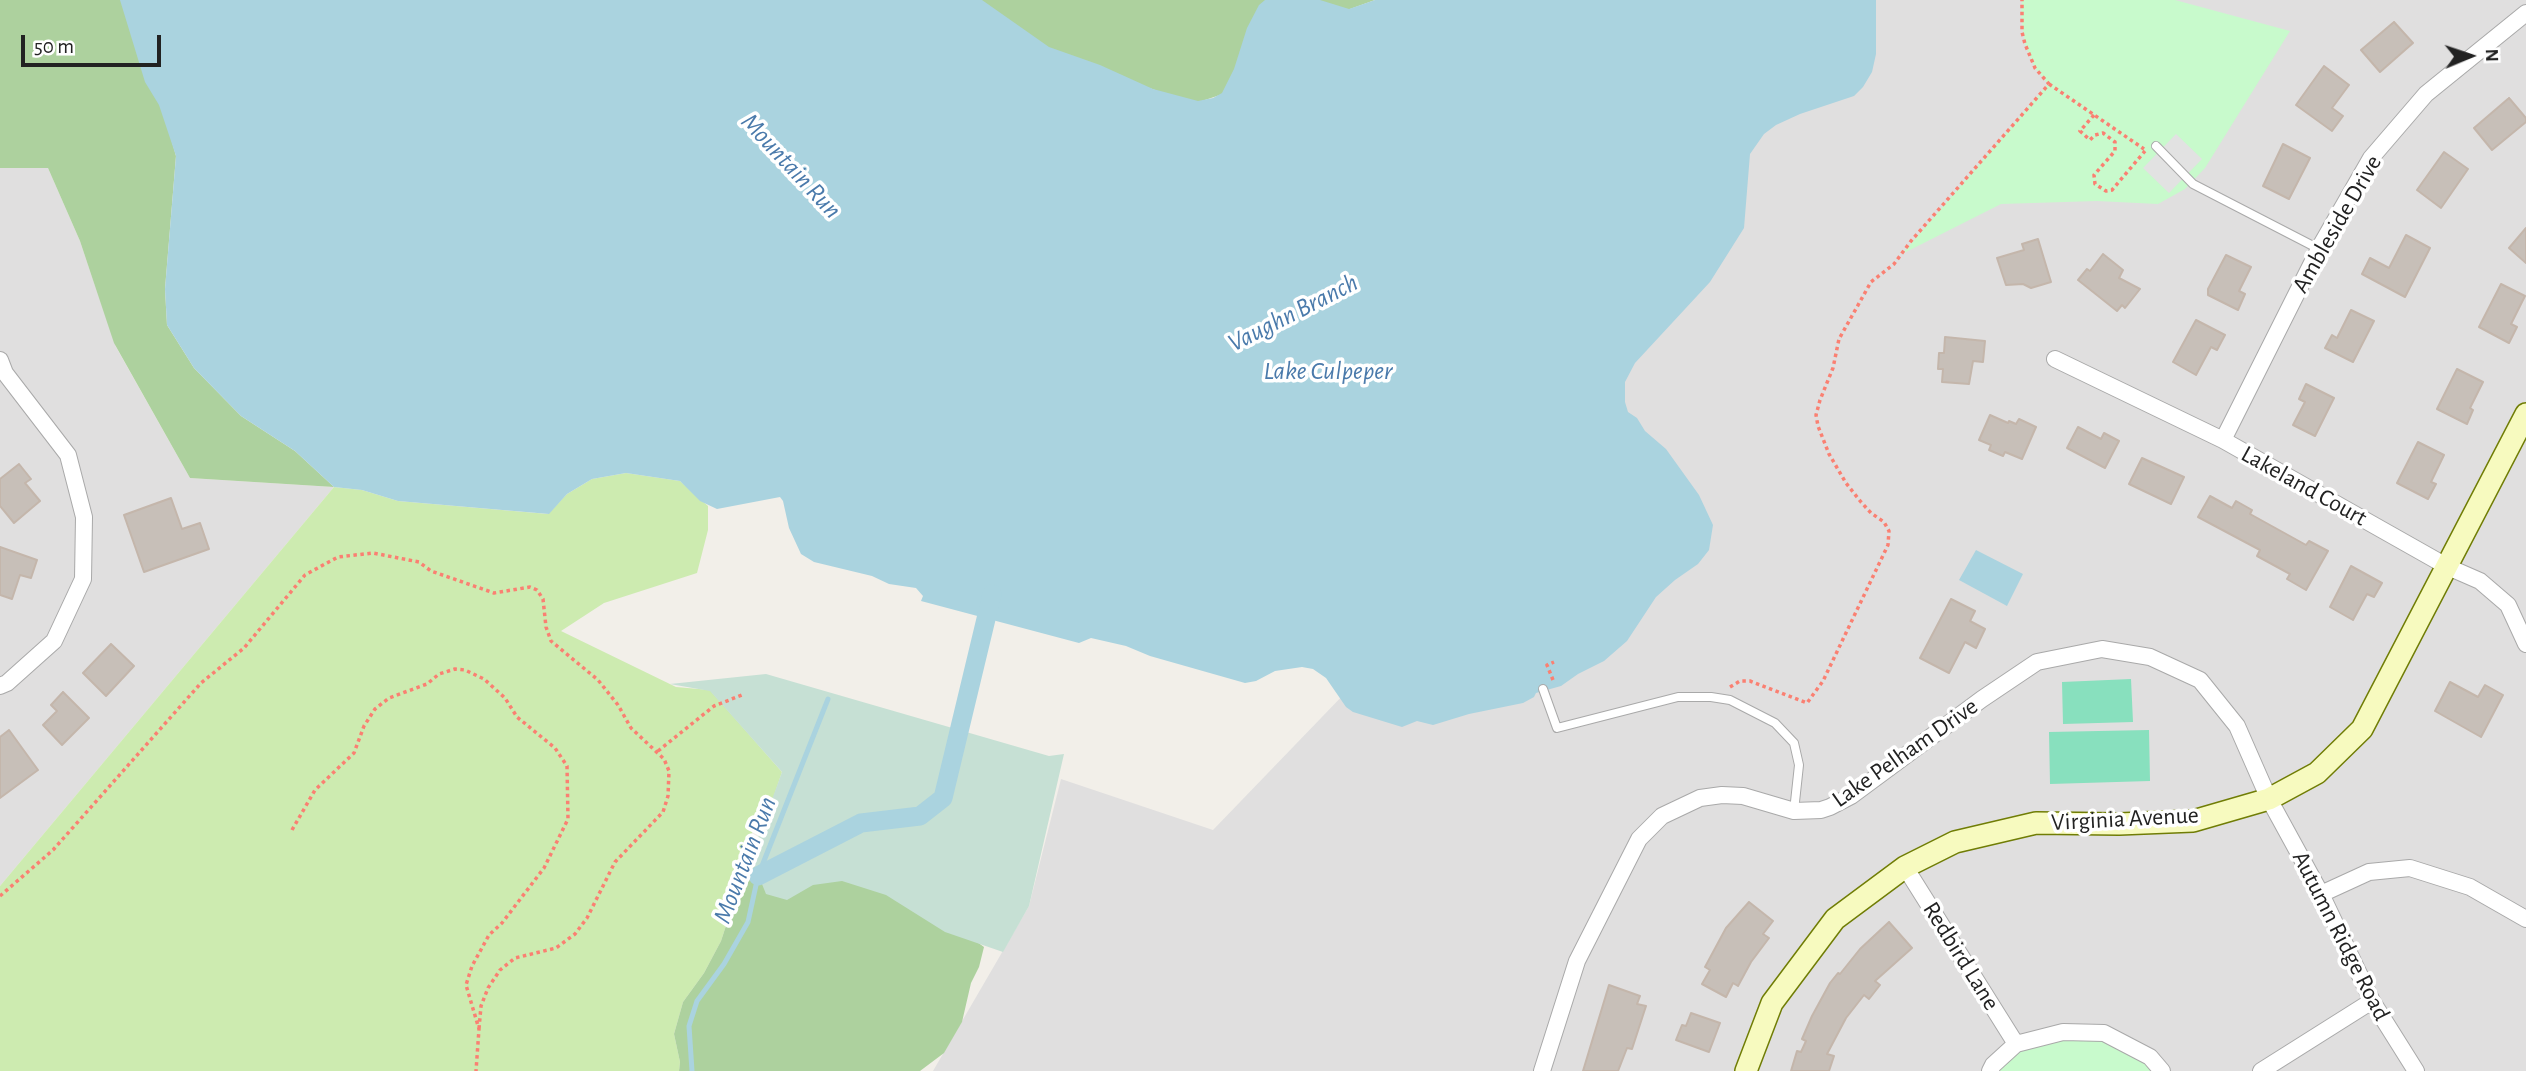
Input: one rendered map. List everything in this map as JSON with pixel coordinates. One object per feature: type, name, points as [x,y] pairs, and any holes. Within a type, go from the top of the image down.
[{"type":"street","name":"Ambleside Drive","points":[[2223,440],[2319,250],[2371,158],[2426,94],[2526,13]]},
{"type":"street","name":"Lakeland Court","points":[[2055,359],[2223,440],[2448,567],[2480,581],[2508,605],[2526,644]]},
{"type":"street","points":[[0,360],[5,373],[68,455],[84,517],[83,579],[54,641],[7,683],[0,686]]},
{"type":"street","name":"Virginia Avenue","points":[[1746,1071],[1773,1003],[1835,919],[1905,867],[1955,842],[2036,823],[2193,821],[2269,799],[2317,774],[2362,729],[2526,414]]},
{"type":"street","name":"Lake Pelham Drive","points":[[1542,1071],[1577,961],[1631,853],[1651,825],[1673,809],[1711,796],[1743,796],[1794,811],[1821,810],[1851,796],[1982,699],[2037,662],[2102,649],[2150,657],[2200,680],[2237,726],[2269,799]]},
{"type":"street","name":"Autumn Ridge Road","points":[[2269,799],[2321,894],[2372,1001],[2416,1071]]},
{"type":"street","name":"Redbird Lane","points":[[1905,867],[2017,1044]]},
{"type":"street","points":[[2321,894],[2369,872],[2410,868],[2470,887],[2526,919]]},
{"type":"street","points":[[2261,1071],[2372,1001]]},
{"type":"street","points":[[1990,1071],[1993,1065],[2017,1044],[2063,1032],[2104,1033],[2150,1057],[2162,1071]]},
{"type":"lane","points":[[2155,146],[2193,184],[2319,250]]},
{"type":"lane","points":[[1543,689],[1557,728],[1678,697],[1711,696],[1726,699],[1776,723],[1794,743],[1799,765],[1794,811]]},
{"type":"path","points":[[2022,0],[2022,32],[2025,44],[2035,68],[2049,84],[2151,153],[2155,146]]},
{"type":"path","points":[[1726,699],[1731,685],[1750,681],[1807,703],[1823,681],[1879,566],[1888,545],[1889,531],[1884,522],[1871,513],[1846,483],[1829,454],[1818,426],[1816,415],[1819,400],[1833,368],[1839,339],[1871,282],[1894,264],[1911,241],[2049,84]]},
{"type":"path","points":[[2094,115],[2080,131],[2090,140],[2103,133],[2115,142],[2115,151],[2094,175],[2095,184],[2106,191],[2116,187],[2146,150]]},
{"type":"path","points":[[0,896],[53,850],[201,682],[244,648],[305,575],[338,558],[373,553],[419,562],[431,571],[494,593],[530,587],[537,590],[543,599],[546,627],[551,641],[598,680],[618,705],[631,728],[658,751],[669,771],[668,796],[663,812],[615,862],[587,918],[575,934],[556,948],[515,958],[499,970],[481,1006],[476,1071]]},
{"type":"path","points":[[292,830],[315,790],[354,753],[364,726],[375,709],[389,698],[427,684],[439,674],[455,669],[465,670],[484,679],[505,698],[517,717],[555,748],[567,766],[568,819],[544,868],[502,923],[489,935],[472,967],[466,985],[479,1028]]},
{"type":"path","points":[[658,751],[714,706],[742,695]]},
{"type":"shaded area","points":[[1736,0],[2526,0],[2526,1071],[933,1071],[1029,906],[1061,779],[1213,830],[1402,634]]},
{"type":"shaded area","points":[[2176,134],[2202,159],[2169,193],[2143,168]]},
{"type":"shaded area","points":[[0,168],[48,168],[80,241],[116,347],[190,478],[334,487],[0,886]]},
{"type":"green space","points":[[0,0],[133,0],[176,156],[165,289],[167,325],[194,368],[241,416],[295,451],[334,487],[190,478],[114,343],[80,241],[48,168],[0,168]]},
{"type":"green space","points":[[975,0],[1375,0],[1339,13],[1226,93],[1193,104],[1032,45]]},
{"type":"green space","points":[[2022,0],[2175,0],[2290,31],[2205,168],[2185,189],[2158,204],[2097,201],[2001,204],[1902,254],[2048,84],[2035,68],[2025,44]]},
{"type":"green space","points":[[626,473],[680,481],[708,506],[708,530],[697,573],[604,603],[561,631],[676,687],[710,690],[782,772],[769,811],[741,847],[740,883],[721,941],[704,973],[683,1002],[674,1034],[680,1062],[679,1071],[0,1071],[0,886],[334,487],[362,490],[398,501],[548,514],[567,494],[592,479]]},
{"type":"green space","points":[[766,674],[1049,756],[1064,754],[1029,906],[1003,952],[945,932],[886,895],[842,881],[813,885],[787,900],[766,894],[751,857],[782,772],[710,691],[670,684]]},
{"type":"green space","points":[[2131,679],[2133,722],[2063,724],[2062,682]]},
{"type":"green space","points":[[2149,730],[2150,781],[2050,784],[2049,732]]},
{"type":"green space","points":[[741,847],[757,859],[813,867],[920,900],[984,947],[971,983],[962,1022],[944,1053],[920,1071],[679,1071],[680,1062],[674,1034],[683,1002],[704,973],[721,941],[740,883]]},
{"type":"green space","points":[[2104,1033],[2162,1071],[1990,1071],[2016,1044]]},
{"type":"water","name":"Lake Culpeper","points":[[120,0],[982,0],[1049,47],[1100,65],[1153,89],[1198,101],[1222,93],[1234,69],[1247,28],[1259,5],[1265,0],[1320,0],[1349,9],[1375,0],[1876,0],[1876,54],[1872,72],[1854,96],[1800,114],[1764,134],[1750,154],[1744,228],[1710,282],[1635,363],[1625,382],[1628,412],[1666,449],[1699,495],[1713,525],[1709,550],[1698,564],[1656,597],[1627,641],[1604,661],[1561,686],[1536,693],[1523,703],[1469,714],[1433,725],[1417,721],[1402,727],[1353,712],[1346,707],[1326,678],[1313,669],[1302,667],[1275,671],[1256,681],[1245,683],[1150,656],[1126,646],[1091,638],[1079,643],[921,601],[923,596],[916,588],[889,584],[872,576],[814,562],[801,554],[789,528],[780,497],[717,509],[700,501],[680,481],[626,473],[592,479],[567,494],[549,514],[398,501],[362,490],[334,487],[295,451],[241,416],[194,368],[167,325],[165,289],[176,156],[159,105],[145,82]]},
{"type":"water","points":[[1976,550],[2023,574],[2007,606],[1959,580]]},
{"type":"building","points":[[2394,22],[2413,43],[2380,72],[2361,50]]},
{"type":"building","points":[[2324,66],[2349,85],[2332,108],[2343,116],[2332,131],[2296,105]]},
{"type":"building","points":[[2509,98],[2526,118],[2526,122],[2492,150],[2474,128]]},
{"type":"building","points":[[2283,144],[2310,158],[2289,199],[2263,186]]},
{"type":"building","points":[[2444,152],[2468,169],[2441,208],[2417,190]]},
{"type":"building","points":[[2526,228],[2526,263],[2509,248]]},
{"type":"building","points":[[2406,235],[2430,248],[2405,297],[2362,274],[2370,258],[2389,268]]},
{"type":"building","points":[[2038,239],[2051,282],[2031,288],[2023,284],[2006,285],[1997,258],[2024,250],[2022,244]]},
{"type":"building","points":[[2103,254],[2123,270],[2119,278],[2140,289],[2125,308],[2122,305],[2117,311],[2078,280],[2087,269],[2090,271]]},
{"type":"building","points":[[2226,255],[2251,267],[2239,291],[2245,294],[2238,310],[2208,295],[2208,289]]},
{"type":"building","points":[[2501,284],[2525,296],[2511,324],[2517,327],[2509,343],[2479,327]]},
{"type":"building","points":[[2351,310],[2374,321],[2353,362],[2325,348],[2332,335],[2337,338]]},
{"type":"building","points":[[2196,320],[2225,335],[2217,350],[2211,347],[2196,375],[2173,362]]},
{"type":"building","points":[[1945,337],[1985,341],[1983,362],[1973,361],[1969,384],[1942,382],[1943,369],[1938,369],[1939,353],[1944,353]]},
{"type":"building","points":[[2457,369],[2483,382],[2470,408],[2473,410],[2467,424],[2437,409]]},
{"type":"building","points":[[2306,384],[2334,398],[2315,436],[2293,425],[2305,402],[2299,399]]},
{"type":"building","points":[[1990,415],[2008,423],[2009,421],[2016,424],[2019,419],[2036,427],[2022,459],[2005,452],[2003,456],[1989,450],[1991,445],[1979,440]]},
{"type":"building","points":[[2078,427],[2101,439],[2104,433],[2119,441],[2105,468],[2067,448]]},
{"type":"building","points":[[2418,442],[2444,455],[2431,482],[2436,484],[2428,499],[2397,483]]},
{"type":"building","points":[[2142,458],[2184,477],[2171,504],[2129,484]]},
{"type":"building","points":[[19,464],[31,479],[25,483],[40,501],[14,523],[0,506],[0,479]]},
{"type":"building","points":[[2210,496],[2232,508],[2236,501],[2252,510],[2250,514],[2306,545],[2309,541],[2328,551],[2306,590],[2287,579],[2290,574],[2257,556],[2260,550],[2198,517]]},
{"type":"building","points":[[171,498],[182,529],[200,523],[209,549],[144,572],[124,515]]},
{"type":"building","points":[[0,547],[37,560],[31,578],[20,575],[12,599],[0,595]]},
{"type":"building","points":[[2351,566],[2382,583],[2374,597],[2367,594],[2353,620],[2330,607]]},
{"type":"building","points":[[1951,599],[1975,611],[1970,621],[1985,629],[1976,648],[1965,642],[1949,673],[1920,658]]},
{"type":"building","points":[[111,644],[134,666],[106,696],[83,673]]},
{"type":"building","points":[[2450,682],[2478,697],[2485,685],[2503,695],[2481,737],[2435,711]]},
{"type":"building","points":[[63,692],[89,718],[62,745],[43,725],[57,711],[51,705]]},
{"type":"building","points":[[9,730],[38,770],[0,798],[0,737]]},
{"type":"building","points":[[1749,902],[1773,921],[1763,934],[1769,938],[1751,962],[1738,986],[1733,983],[1726,997],[1702,984],[1710,970],[1705,967],[1726,928]]},
{"type":"building","points":[[1889,922],[1912,948],[1875,981],[1880,985],[1869,999],[1864,995],[1846,1018],[1827,1054],[1834,1056],[1829,1071],[1791,1071],[1797,1051],[1801,1052],[1806,1041],[1802,1039],[1812,1016],[1830,983]]},
{"type":"building","points":[[1609,985],[1640,996],[1637,1004],[1646,1006],[1632,1049],[1627,1048],[1618,1071],[1583,1071]]},
{"type":"building","points":[[1691,1013],[1720,1023],[1709,1052],[1676,1040]]},
{"type":"waterway","points":[[758,876],[861,823],[920,816],[943,798],[992,594]]},
{"type":"waterway","name":"Mountain Run","points":[[692,1071],[689,1026],[697,1001],[724,964],[748,922],[758,876],[828,699]]},
{"type":"water label","name":"Vaughn Branch","points":[[1293,313]]}]
